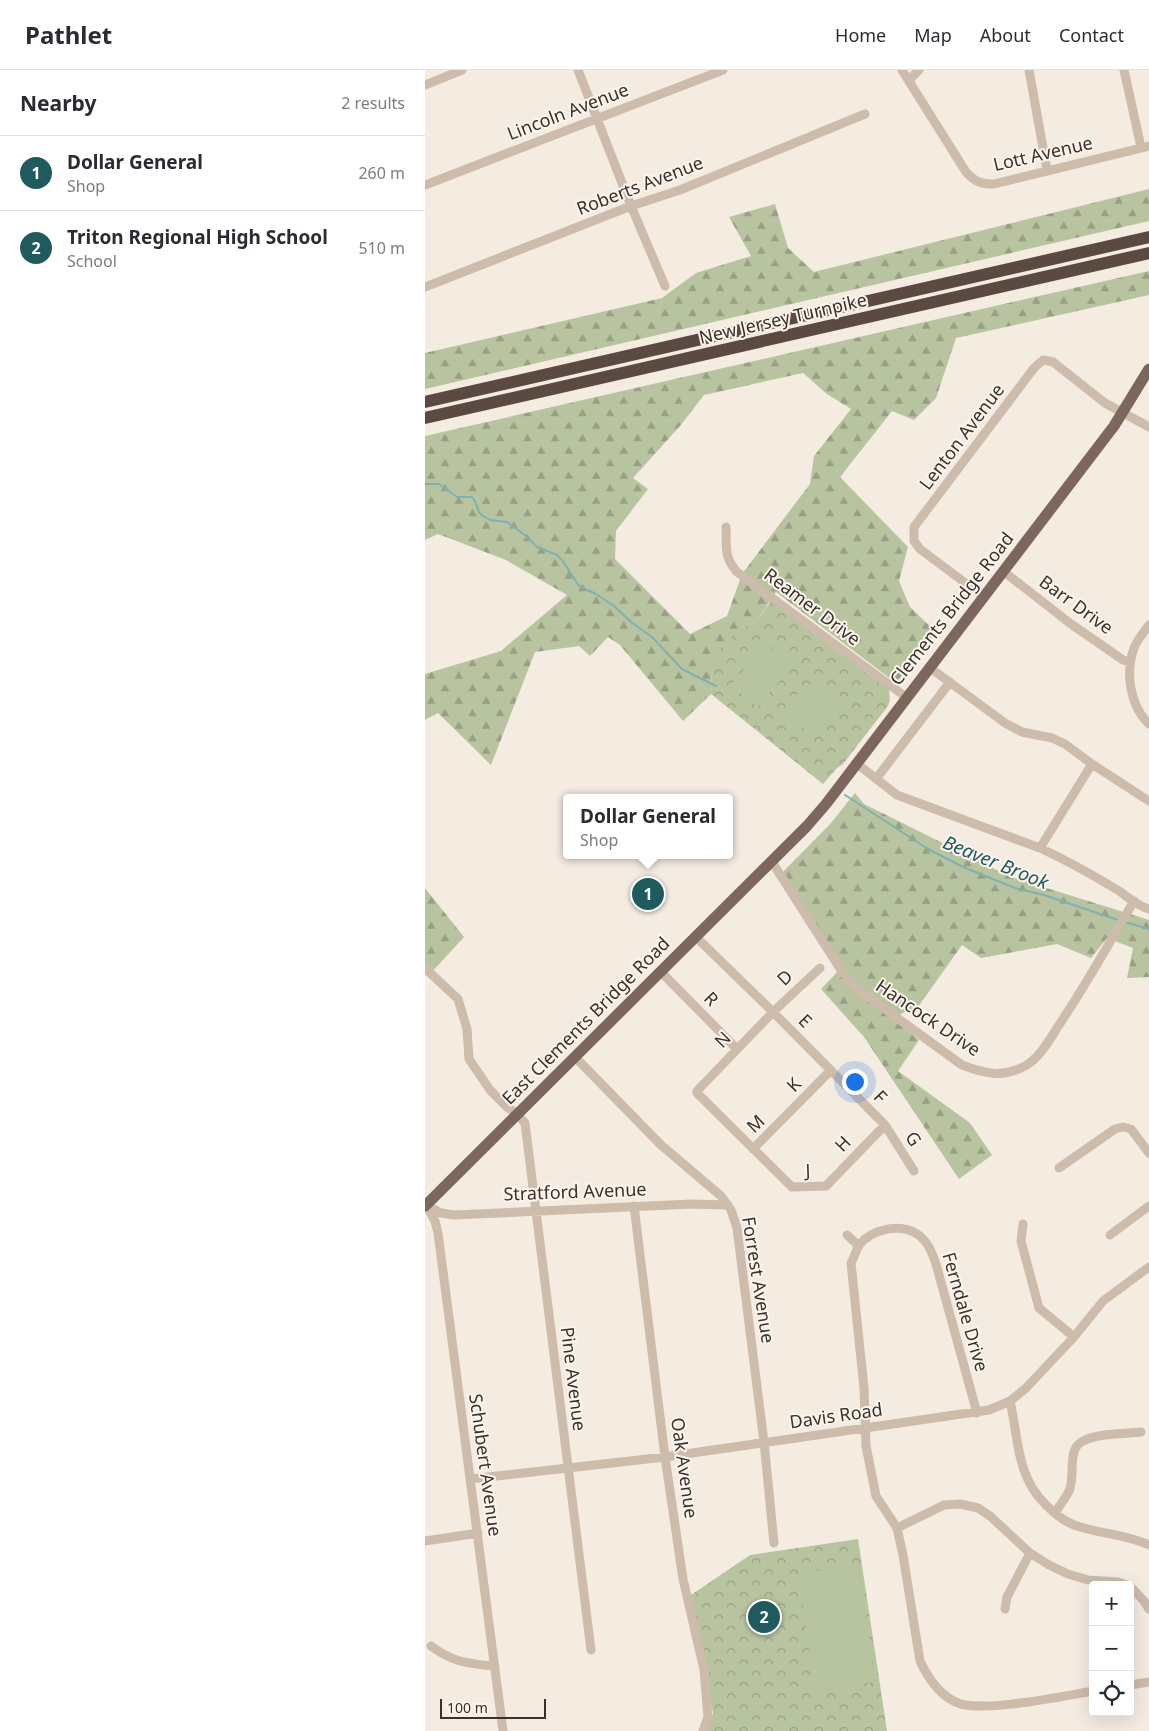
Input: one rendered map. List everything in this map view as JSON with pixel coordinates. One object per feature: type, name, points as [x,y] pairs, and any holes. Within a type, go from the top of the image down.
[{"type":"highway","name":"New Jersey Turnpike","points":[[425,402],[1149,237]]},
{"type":"highway","name":"New Jersey Turnpike","points":[[425,418],[1149,253]]},
{"type":"main road","name":"Clements Bridge Road","points":[[772,862],[826,804],[1114,426],[1149,369]]},
{"type":"main road","name":"East Clements Bridge Road","points":[[425,1206],[772,862]]},
{"type":"street","points":[[425,85],[463,70]]},
{"type":"street","points":[[579,70],[631,206],[665,286]]},
{"type":"street","name":"Lincoln Avenue","points":[[425,185],[723,70]]},
{"type":"street","name":"Lott Avenue","points":[[902,70],[966,172],[981,184],[995,184],[1145,147]]},
{"type":"street","points":[[909,80],[919,70]]},
{"type":"street","points":[[1029,70],[1047,170]]},
{"type":"street","points":[[1125,70],[1145,147]]},
{"type":"street","name":"Roberts Avenue","points":[[425,287],[631,206],[680,190],[865,114]]},
{"type":"street","name":"Lenton Avenue","points":[[984,597],[914,542],[914,527],[1034,368],[1043,360],[1053,362],[1105,403],[1122,413]]},
{"type":"street","points":[[1122,413],[1149,427]]},
{"type":"street","name":"Reamer Drive","points":[[726,527],[727,557],[729,563],[737,572],[906,697]]},
{"type":"street","name":"Barr Drive","points":[[1003,572],[1071,624],[1123,660],[1130,662]]},
{"type":"street","points":[[1149,625],[1135,646],[1130,662],[1134,704],[1142,718],[1149,724]]},
{"type":"street","points":[[929,667],[1005,723],[1022,732],[1052,738],[1065,744],[1092,764],[1149,800]]},
{"type":"street","points":[[876,779],[950,682]]},
{"type":"street","points":[[856,763],[897,795],[1040,848],[1078,866],[1144,908],[1149,909]]},
{"type":"street","points":[[1040,848],[1092,764]]},
{"type":"street","name":"Hancock Drive","points":[[772,862],[841,970],[856,988],[963,1065],[977,1071],[999,1074],[1027,1065],[1043,1051],[1135,901]]},
{"type":"street","name":"R","points":[[696,937],[773,1012]]},
{"type":"street","points":[[425,968],[458,999],[467,1029],[469,1060],[490,1090],[517,1114]]},
{"type":"street","name":"D","points":[[773,1012],[820,968]]},
{"type":"street","name":"R","points":[[661,972],[737,1049]]},
{"type":"street","name":"N","points":[[753,1149],[697,1091],[773,1012]]},
{"type":"street","name":"E","points":[[773,1012],[831,1070]]},
{"type":"street","name":"Forrest Avenue","points":[[575,1057],[661,1145],[721,1196],[728,1205],[737,1228],[764,1442],[774,1543]]},
{"type":"street","name":"K","points":[[781,1122],[831,1070]]},
{"type":"street","name":"F","points":[[831,1070],[885,1125]]},
{"type":"street","name":"Pine Avenue","points":[[517,1114],[525,1123],[591,1650]]},
{"type":"street","name":"M","points":[[753,1149],[781,1122]]},
{"type":"street","name":"G","points":[[885,1125],[914,1171]]},
{"type":"street","name":"H","points":[[826,1186],[885,1125]]},
{"type":"street","points":[[1059,1168],[1115,1129],[1123,1127],[1131,1129],[1149,1153]]},
{"type":"street","name":"J","points":[[753,1149],[792,1187],[826,1186]]},
{"type":"street","name":"Stratford Avenue","points":[[425,1206],[441,1213],[454,1214],[692,1204],[728,1205]]},
{"type":"street","name":"Schubert Avenue","points":[[425,1206],[435,1221],[438,1233],[503,1731]]},
{"type":"street","name":"Oak Avenue","points":[[634,1206],[665,1457],[683,1580],[704,1670],[709,1717],[703,1731]]},
{"type":"street","points":[[1109,1235],[1149,1206]]},
{"type":"street","points":[[1023,1224],[1021,1240],[1039,1308],[1073,1337]]},
{"type":"street","name":"Ferndale Drive","points":[[859,1246],[873,1234],[888,1229],[903,1229],[917,1234],[928,1245],[936,1264],[977,1413]]},
{"type":"street","points":[[847,1235],[859,1246],[851,1264],[864,1388],[866,1446],[877,1496],[897,1528],[920,1661],[927,1677],[941,1692],[957,1703],[967,1705],[988,1706],[1089,1692]]},
{"type":"street","name":"Davis Road","points":[[471,1479],[665,1457],[989,1410],[1010,1402],[1026,1388],[1103,1301],[1149,1267]]},
{"type":"street","points":[[1010,1402],[1024,1474],[1038,1497],[1055,1513],[1073,1524],[1125,1536],[1149,1545]]},
{"type":"street","points":[[1055,1513],[1070,1490],[1072,1461],[1081,1441],[1093,1437],[1141,1432]]},
{"type":"street","points":[[897,1528],[944,1505],[960,1504],[978,1508],[1030,1553],[1068,1574],[1088,1580],[1103,1581]]},
{"type":"street","points":[[425,1541],[478,1533]]},
{"type":"street","points":[[1005,1610],[1007,1597],[1030,1553]]},
{"type":"street","points":[[1134,1590],[1149,1609]]},
{"type":"street","points":[[431,1646],[443,1655],[457,1661],[495,1666]]},
{"type":"street","points":[[1134,1684],[1149,1682]]},
{"type":"green space","points":[[1149,189],[1149,221],[425,389],[425,353],[662,298],[696,273],[751,256],[729,217],[775,204],[788,248],[814,272]]},
{"type":"green space","points":[[1149,271],[1149,295],[956,338],[936,398],[914,420],[892,411],[840,477],[908,547],[899,581],[910,607],[936,632],[896,683],[776,592],[756,622],[740,628],[712,671],[711,694],[683,721],[620,645],[608,637],[590,656],[579,646],[535,652],[491,765],[438,713],[425,720],[425,674],[501,651],[567,595],[506,560],[438,534],[425,540],[425,436]],"holes":[[[803,373],[827,394],[851,409],[814,456],[810,484],[742,574],[727,616],[690,634],[615,559],[616,531],[648,489],[633,478],[680,426],[704,395]]]},
{"type":"green space","points":[[771,601],[889,689],[890,700],[888,706],[843,764],[823,784],[711,694],[712,671],[717,652],[740,628],[756,622]]},
{"type":"green space","points":[[766,644],[792,666],[758,707],[731,685]]},
{"type":"green space","points":[[807,690],[825,693],[840,705],[815,736],[783,714],[786,705],[791,699]]},
{"type":"green space","points":[[855,793],[864,804],[1011,877],[1149,920],[1149,977],[1127,978],[1133,948],[1107,938],[1091,958],[1057,944],[981,958],[962,945],[918,1007],[891,1018],[919,1040],[898,1071],[970,1123],[992,1155],[959,1179],[864,1037],[821,989],[842,967],[781,874],[831,823]]},
{"type":"green space","points":[[425,888],[464,937],[430,974],[425,968]]},
{"type":"green space","points":[[858,1539],[887,1731],[707,1731],[713,1713],[688,1597],[750,1555]]},
{"type":"green space","points":[[858,1565],[875,1682],[815,1690],[798,1573]]},
{"type":"waterway","name":"Beaver Brook","points":[[425,484],[439,484],[457,497],[472,497],[483,516],[490,520],[507,522],[537,547],[557,555],[579,586],[614,606],[631,622],[652,637],[682,669],[716,686]]},
{"type":"waterway","name":"Beaver Brook","points":[[845,795],[928,849],[963,867],[1015,888],[1044,895],[1118,920]]},
{"type":"waterway","name":"Beaver Brook","points":[[1125,922],[1149,929]]},
{"type":"place","name":"Dollar General","points":[[648,894]]},
{"type":"place","name":"Triton Regional High School","points":[[764,1617]]}]
